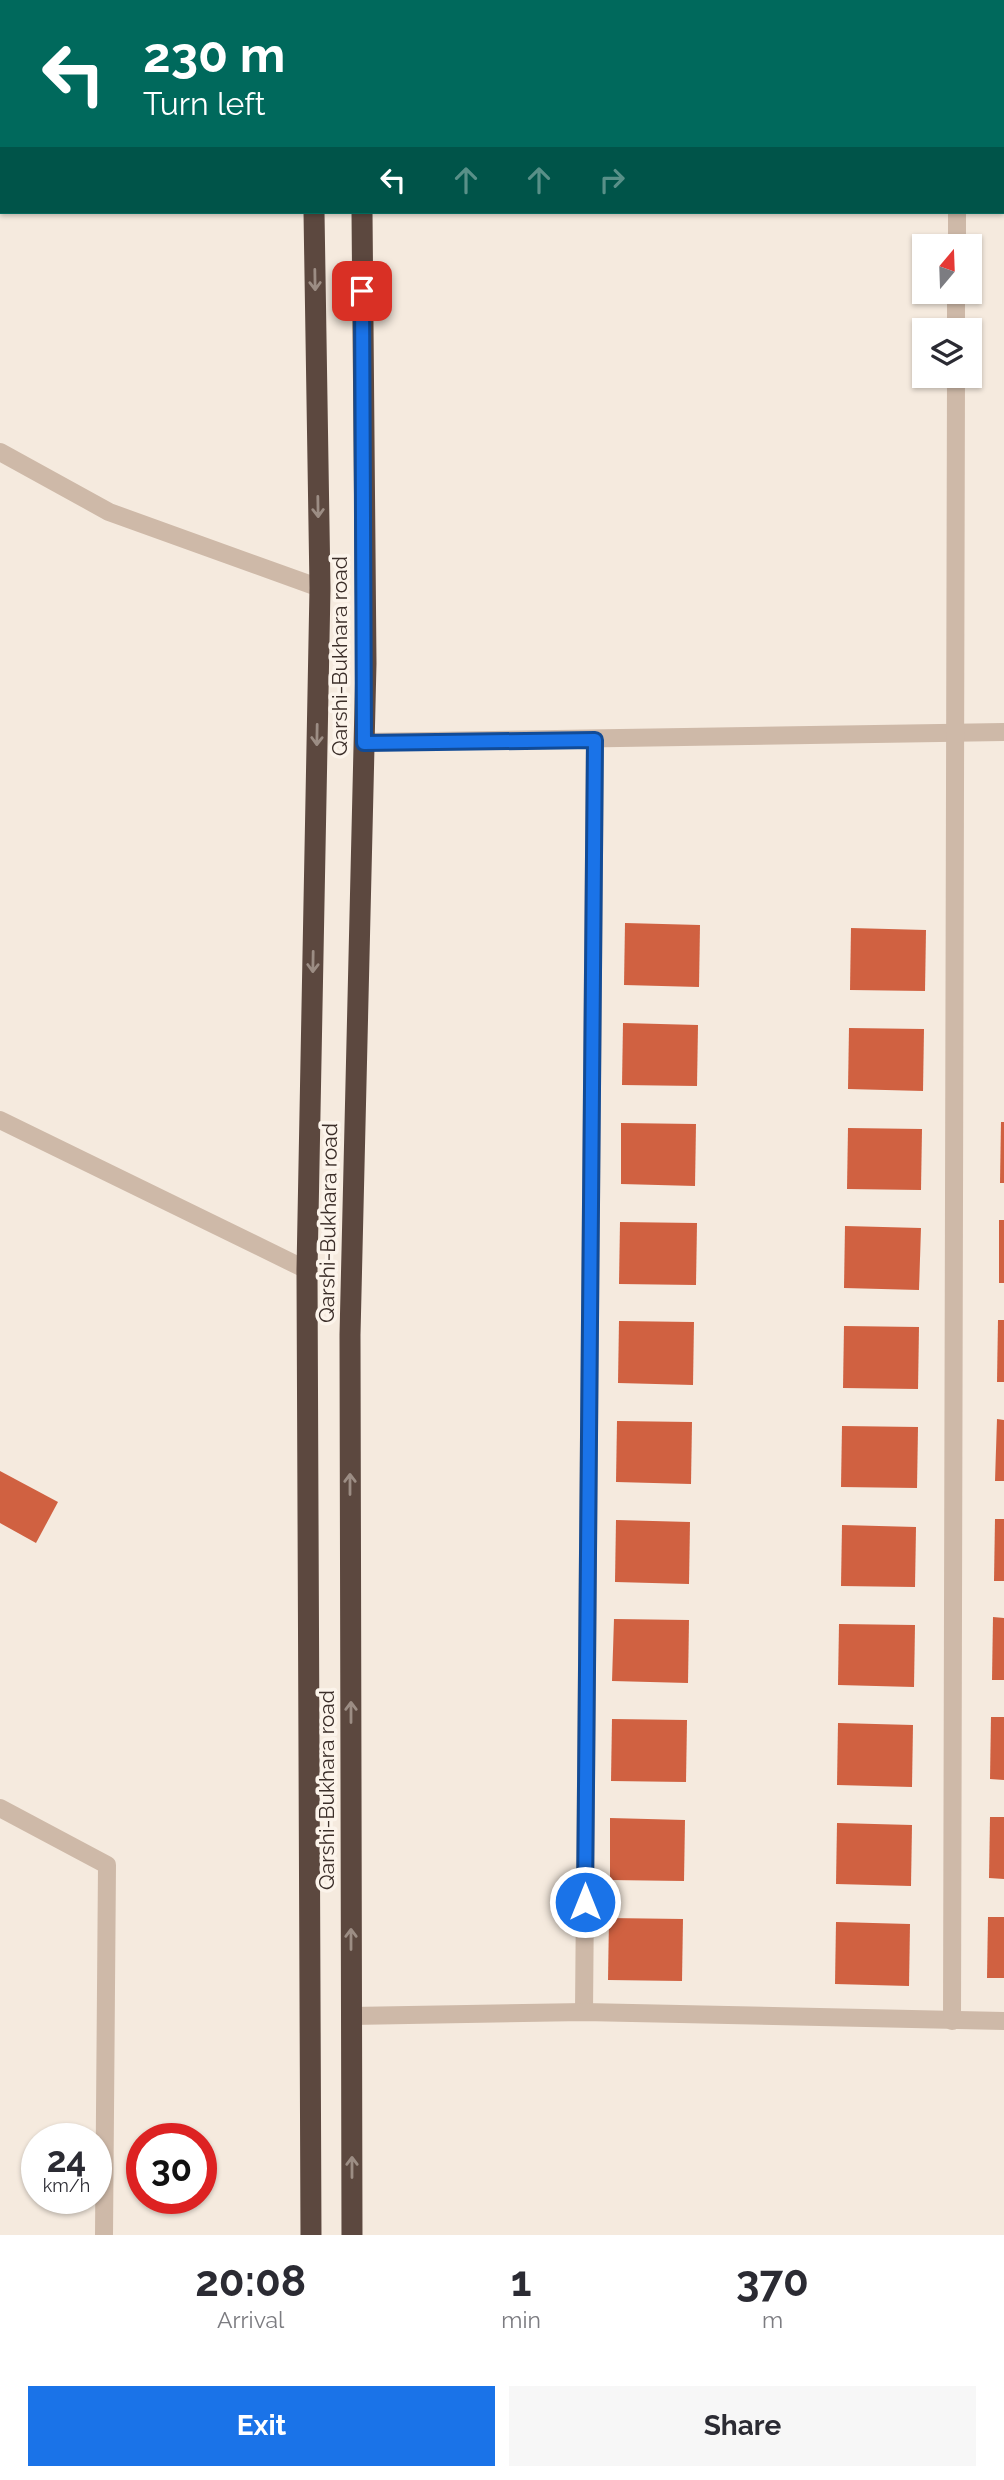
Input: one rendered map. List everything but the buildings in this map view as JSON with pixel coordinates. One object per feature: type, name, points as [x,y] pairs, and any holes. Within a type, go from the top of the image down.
[{"type":"highway","name":"Qarshi-Bukhara road","points":[[311,2235],[307,1270],[320,587],[314,214]]},
{"type":"highway","name":"Qarshi-Bukhara road","points":[[352,2235],[350,1335],[364,743],[362,214]]},
{"type":"street","points":[[957,214],[957,234]]},
{"type":"street","points":[[951,2021],[956,388]]},
{"type":"street","points":[[0,452],[109,512],[320,587]]},
{"type":"street","points":[[364,743],[1004,732]]},
{"type":"street","points":[[584,2012],[595,740]]},
{"type":"street","points":[[0,1120],[307,1270]]},
{"type":"street","points":[[0,1808],[107,1865],[104,2235]]},
{"type":"street","points":[[351,2016],[584,2012],[1004,2021]]},
{"type":"route","points":[[362,291],[366,663],[364,743],[595,740],[585,1902]]}]
